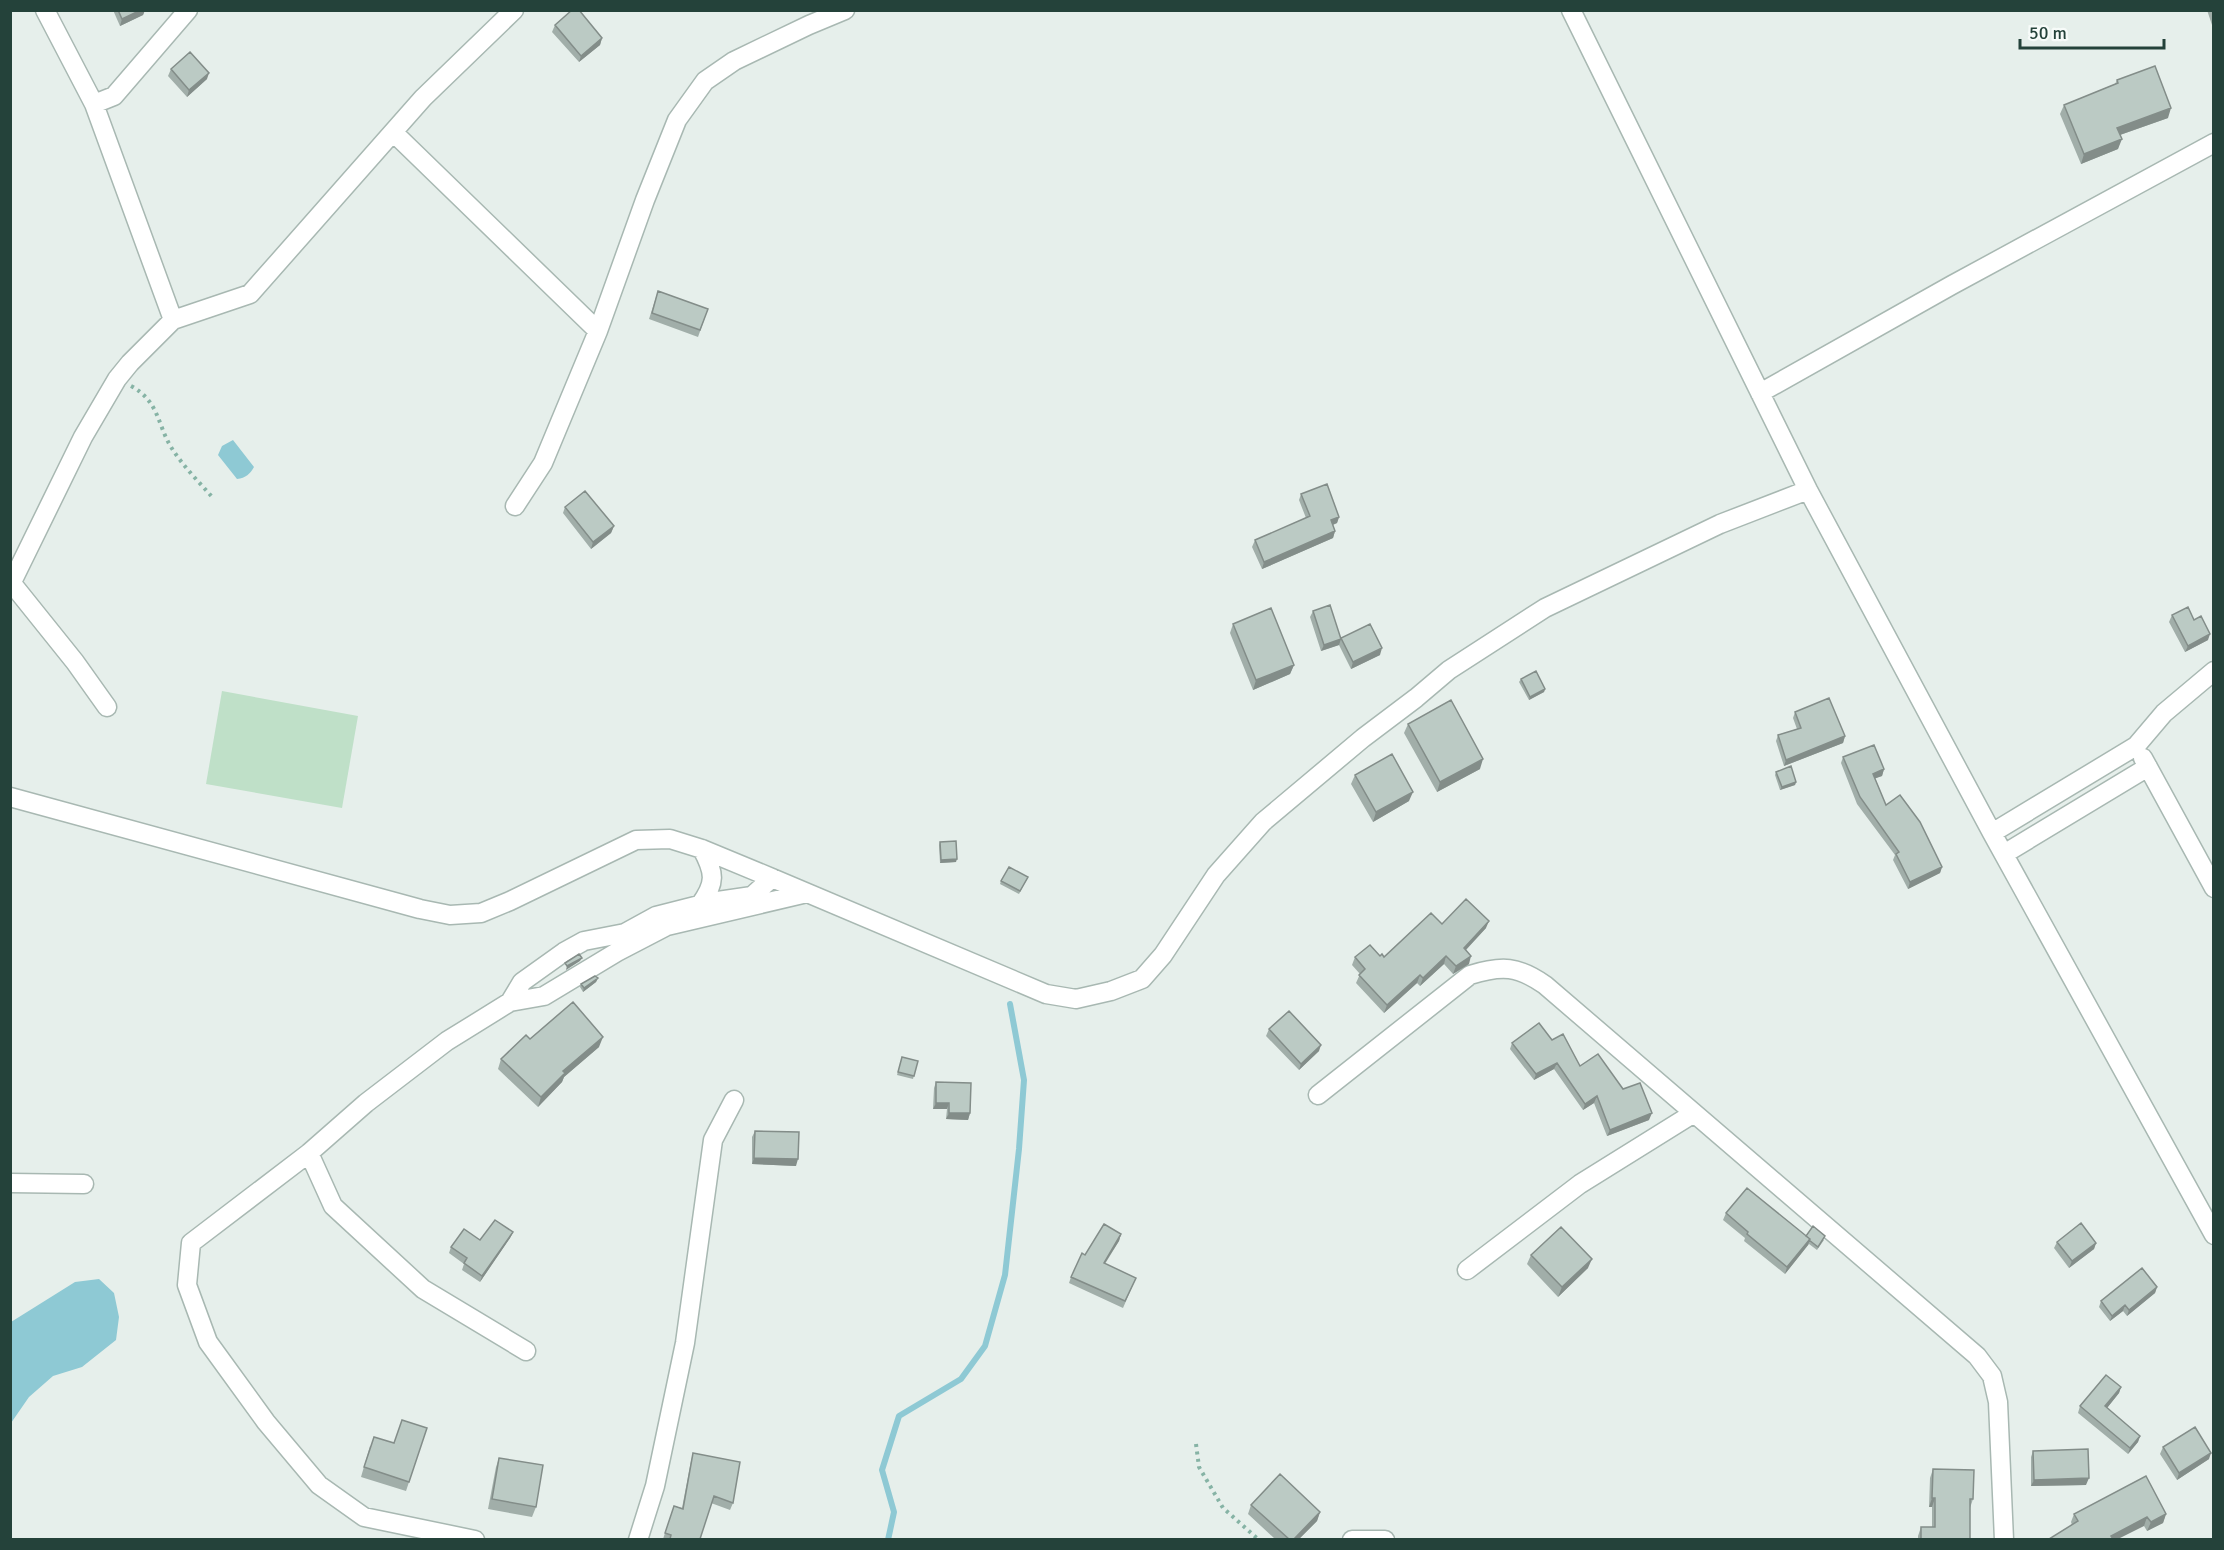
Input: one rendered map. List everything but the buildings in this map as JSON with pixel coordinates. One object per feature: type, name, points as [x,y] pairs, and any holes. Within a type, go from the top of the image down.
[{"type":"street","points":[[45,10],[94,105],[173,320]]},
{"type":"street","points":[[94,105],[114,96],[188,10]]},
{"type":"street","points":[[107,707],[75,662],[11,582],[83,437],[117,379],[173,320],[250,294],[423,98],[514,10]]},
{"type":"street","points":[[515,506],[543,463],[598,331],[645,200],[677,120],[705,81],[734,61],[845,10]]},
{"type":"street","points":[[1571,10],[1808,490],[1992,833],[2214,1235]]},
{"type":"street","points":[[393,132],[598,331]]},
{"type":"street","points":[[1760,393],[1952,285],[2214,143]]},
{"type":"street","points":[[10,797],[420,909],[450,915],[481,913],[510,902],[636,840],[670,839],[702,849],[807,892],[1046,994],[1077,999],[1111,991],[1142,979],[1163,955],[1216,875],[1263,822],[1449,670],[1545,608],[1720,524],[1808,490]]},
{"type":"street","points":[[1992,833],[2136,746],[2164,713],[2214,670]]},
{"type":"street","points":[[2136,746],[2214,888]]},
{"type":"street","points":[[2004,854],[2148,767]]},
{"type":"street","points":[[700,905],[710,892],[713,878],[711,866],[702,849]]},
{"type":"street","points":[[510,1002],[522,982],[564,952],[584,941],[625,933],[656,916],[752,896],[772,878]]},
{"type":"street","points":[[474,1539],[364,1517],[319,1485],[266,1422],[208,1342],[187,1286],[191,1244],[309,1153],[366,1103],[447,1041],[510,1002],[544,996],[617,952],[667,926],[807,892]]},
{"type":"street","points":[[1318,1095],[1470,975],[1489,969],[1509,968],[1528,974],[1545,985],[1977,1356],[1992,1376],[1998,1402],[2004,1539]]},
{"type":"street","points":[[638,1539],[654,1486],[685,1343],[713,1140],[734,1100]]},
{"type":"street","points":[[1467,1270],[1580,1184],[1694,1113]]},
{"type":"street","points":[[309,1153],[333,1206],[423,1289],[526,1351]]},
{"type":"street","points":[[10,1183],[84,1184]]},
{"type":"street","points":[[1352,1539],[1385,1539]]},
{"type":"path","points":[[117,379],[143,393],[159,417],[171,447],[213,498]]},
{"type":"path","points":[[1196,1444],[1199,1467],[1223,1508],[1258,1539]]},
{"type":"green space","points":[[222,691],[358,716],[342,808],[206,784]]},
{"type":"water","points":[[233,440],[254,467],[243,478],[237,479],[218,455],[222,446]]},
{"type":"water","points":[[99,1279],[114,1293],[119,1317],[116,1340],[82,1367],[53,1376],[29,1397],[11,1423],[11,1322],[75,1282]]},
{"type":"waterway","points":[[888,1540],[894,1512],[882,1470],[899,1416],[961,1379],[985,1346],[1005,1275],[1024,1080],[1010,1004]]}]
